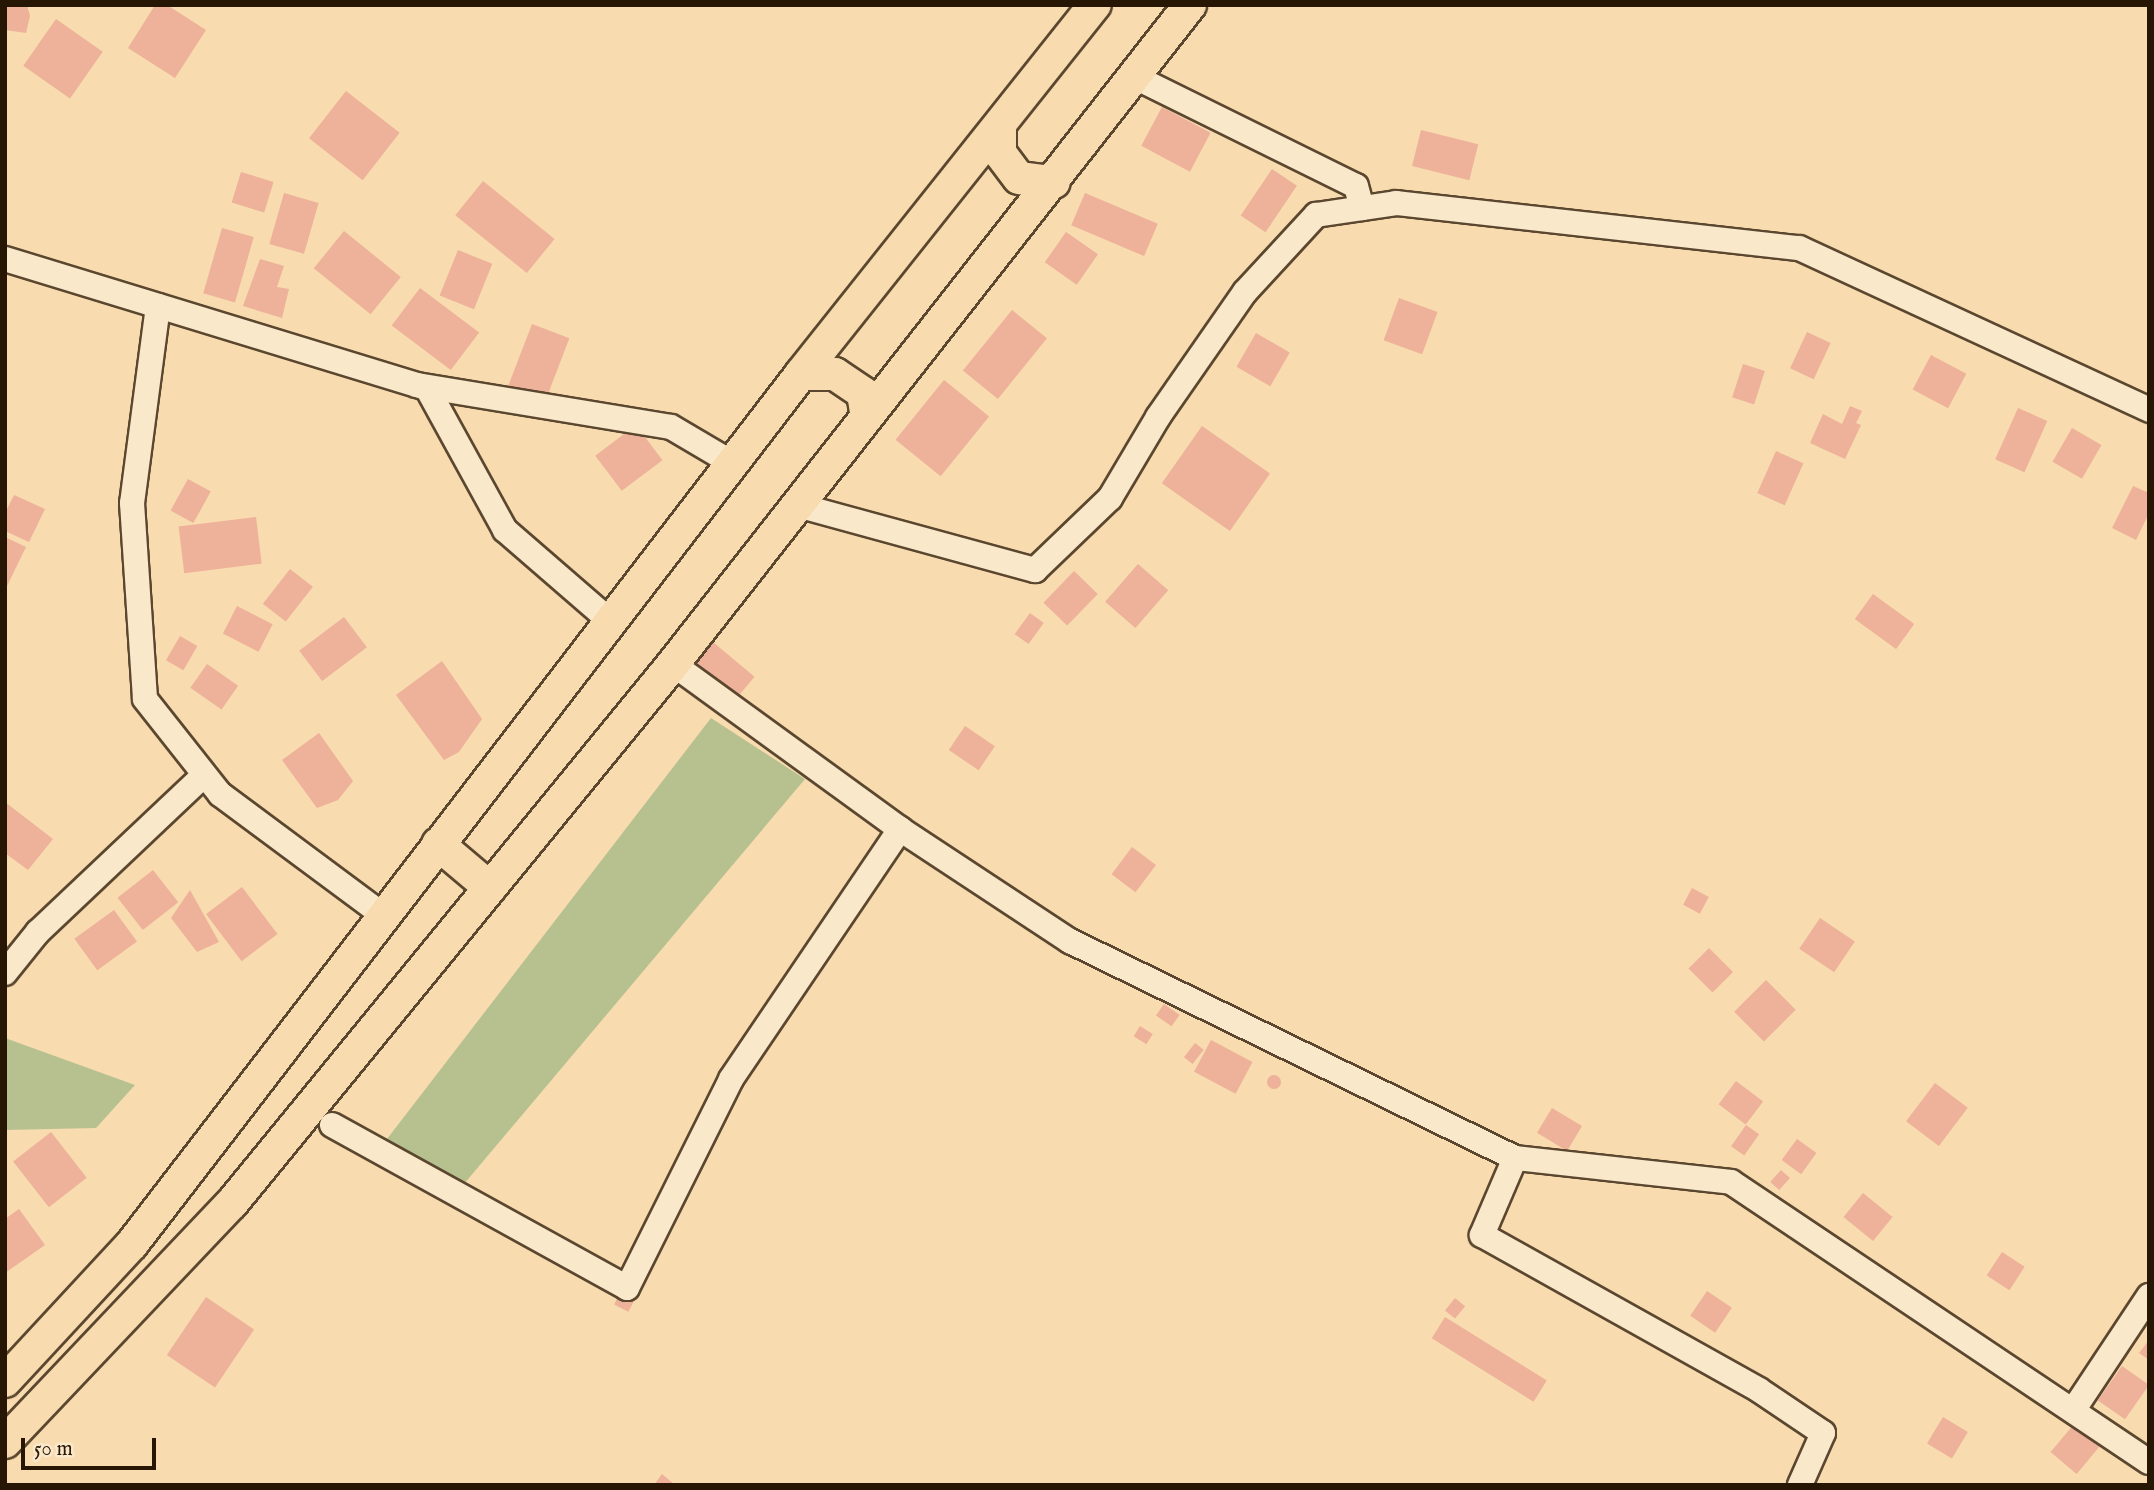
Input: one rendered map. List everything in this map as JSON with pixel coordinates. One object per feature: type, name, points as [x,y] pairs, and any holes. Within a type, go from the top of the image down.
[{"type":"main road","points":[[5,1381],[132,1244],[801,374],[1095,5]]},
{"type":"main road","points":[[5,1442],[232,1203],[673,664],[1137,78],[1190,5]]},
{"type":"main road","points":[[1000,125],[1000,153],[1019,178],[1036,184],[1054,182]]},
{"type":"main road","points":[[801,374],[835,374],[863,393],[867,417]]},
{"type":"main road","points":[[438,844],[490,888]]},
{"type":"street","points":[[1137,78],[1356,186],[1362,208]]},
{"type":"street","points":[[797,505],[1035,570],[1110,498],[1158,417],[1245,292],[1316,215],[1396,204],[1799,248],[2149,410]]},
{"type":"street","points":[[5,259],[427,388],[505,530],[610,621]]},
{"type":"street","points":[[158,306],[132,503],[145,699],[220,794],[384,916]]},
{"type":"street","points":[[416,385],[671,427],[732,463]]},
{"type":"street","points":[[673,664],[900,829],[1070,942],[1515,1158],[1731,1182],[2074,1409],[2149,1462]]},
{"type":"street","points":[[5,972],[38,932],[204,775]]},
{"type":"street","points":[[332,1125],[626,1288],[731,1079],[900,829]]},
{"type":"street","points":[[1515,1158],[1482,1235],[1759,1390],[1823,1433],[1800,1485]]},
{"type":"street","points":[[2074,1409],[2149,1296]]},
{"type":"green space","points":[[711,718],[805,779],[464,1184],[387,1139]]},
{"type":"green space","points":[[5,1038],[135,1085],[96,1128],[5,1130]]},
{"type":"building","points":[[5,5],[27,5],[30,16],[26,33],[5,30]]},
{"type":"building","points":[[155,5],[167,5],[206,30],[175,78],[128,48]]},
{"type":"building","points":[[56,19],[103,52],[70,98],[23,66]]},
{"type":"building","points":[[346,91],[400,133],[363,180],[309,138]]},
{"type":"building","points":[[1162,107],[1211,133],[1190,172],[1141,146]]},
{"type":"building","points":[[1421,130],[1478,144],[1469,180],[1412,166]]},
{"type":"building","points":[[1272,169],[1297,186],[1266,232],[1241,215]]},
{"type":"building","points":[[241,172],[274,182],[264,213],[232,203]]},
{"type":"building","points":[[483,181],[554,239],[527,273],[455,215]]},
{"type":"building","points":[[284,193],[319,203],[304,254],[269,244]]},
{"type":"building","points":[[1085,193],[1158,224],[1144,256],[1071,225]]},
{"type":"building","points":[[222,228],[254,237],[235,302],[203,293]]},
{"type":"building","points":[[344,231],[401,277],[371,314],[314,268]]},
{"type":"building","points":[[1066,232],[1098,254],[1077,285],[1045,262]]},
{"type":"building","points":[[458,250],[492,264],[474,309],[440,295]]},
{"type":"building","points":[[260,259],[284,266],[277,287],[289,289],[282,318],[243,306]]},
{"type":"building","points":[[420,288],[479,333],[451,370],[392,326]]},
{"type":"building","points":[[1399,298],[1438,312],[1422,354],[1384,340]]},
{"type":"building","points":[[1012,310],[1047,338],[998,399],[963,371]]},
{"type":"building","points":[[532,324],[569,338],[545,401],[508,387]]},
{"type":"building","points":[[1807,332],[1831,343],[1814,379],[1790,368]]},
{"type":"building","points":[[1256,333],[1290,352],[1270,386],[1236,367]]},
{"type":"building","points":[[1931,355],[1966,374],[1948,408],[1913,389]]},
{"type":"building","points":[[1743,364],[1765,371],[1754,404],[1732,397]]},
{"type":"building","points":[[944,380],[989,417],[941,476],[896,440]]},
{"type":"building","points":[[1850,406],[1862,411],[1856,423],[1861,425],[1845,459],[1810,443],[1823,414],[1842,424]]},
{"type":"building","points":[[2018,408],[2047,421],[2024,472],[1995,459]]},
{"type":"building","points":[[636,425],[662,460],[622,491],[595,456]]},
{"type":"building","points":[[1202,426],[1270,474],[1230,531],[1162,483]]},
{"type":"building","points":[[2072,428],[2101,445],[2082,479],[2052,462]]},
{"type":"building","points":[[1776,451],[1803,463],[1785,505],[1757,493]]},
{"type":"building","points":[[188,479],[211,492],[193,523],[171,510]]},
{"type":"building","points":[[2133,486],[2149,493],[2149,513],[2136,540],[2112,528]]},
{"type":"building","points":[[14,495],[45,509],[29,542],[5,531],[5,513]]},
{"type":"building","points":[[256,517],[262,564],[184,573],[179,527]]},
{"type":"building","points":[[5,537],[26,547],[5,590]]},
{"type":"building","points":[[1138,564],[1168,590],[1135,628],[1105,602]]},
{"type":"building","points":[[290,569],[313,587],[286,622],[263,604]]},
{"type":"building","points":[[1074,571],[1098,594],[1067,626],[1043,603]]},
{"type":"building","points":[[1873,594],[1914,624],[1896,649],[1855,619]]},
{"type":"building","points":[[237,606],[273,624],[259,652],[223,634]]},
{"type":"building","points":[[1030,613],[1044,623],[1028,644],[1015,634]]},
{"type":"building","points":[[344,617],[367,647],[322,681],[299,651]]},
{"type":"building","points":[[180,636],[197,646],[183,670],[166,660]]},
{"type":"building","points":[[707,637],[754,677],[735,700],[688,660]]},
{"type":"building","points":[[442,661],[482,719],[459,752],[444,760],[396,695]]},
{"type":"building","points":[[207,664],[238,686],[221,710],[190,688]]},
{"type":"building","points":[[965,726],[995,746],[979,770],[949,750]]},
{"type":"building","points":[[319,733],[353,781],[338,800],[317,808],[282,760]]},
{"type":"building","points":[[5,802],[53,839],[28,870],[5,853]]},
{"type":"building","points":[[1132,847],[1156,865],[1135,892],[1112,874]]},
{"type":"building","points":[[153,870],[178,902],[143,930],[118,898]]},
{"type":"building","points":[[242,887],[278,934],[242,961],[206,914]]},
{"type":"building","points":[[1692,888],[1709,897],[1700,914],[1683,905]]},
{"type":"building","points":[[190,890],[219,942],[197,952],[171,918]]},
{"type":"building","points":[[114,910],[137,942],[97,970],[74,939]]},
{"type":"building","points":[[1820,918],[1855,941],[1834,972],[1799,949]]},
{"type":"building","points":[[1709,948],[1733,972],[1713,993],[1688,969]]},
{"type":"building","points":[[1766,980],[1796,1010],[1764,1042],[1734,1012]]},
{"type":"building","points":[[1164,1004],[1180,1015],[1172,1026],[1156,1015]]},
{"type":"building","points":[[1140,1026],[1153,1034],[1146,1044],[1134,1036]]},
{"type":"building","points":[[1211,1040],[1252,1062],[1236,1094],[1194,1072]]},
{"type":"building","points":[[1195,1043],[1204,1050],[1193,1064],[1184,1057]]},
{"type":"building","points":[[1274,1075],[1279,1077],[1279,1087],[1274,1089],[1269,1087],[1267,1082],[1269,1077]]},
{"type":"building","points":[[1736,1081],[1763,1101],[1746,1125],[1719,1104]]},
{"type":"building","points":[[1935,1083],[1968,1108],[1939,1146],[1906,1121]]},
{"type":"building","points":[[1552,1108],[1582,1126],[1567,1151],[1537,1133]]},
{"type":"building","points":[[1746,1125],[1759,1134],[1744,1155],[1731,1146]]},
{"type":"building","points":[[51,1132],[87,1178],[49,1207],[13,1162]]},
{"type":"building","points":[[1797,1139],[1816,1153],[1801,1174],[1782,1160]]},
{"type":"building","points":[[1781,1170],[1790,1178],[1779,1190],[1770,1182]]},
{"type":"building","points":[[1863,1193],[1893,1217],[1873,1241],[1843,1217]]},
{"type":"building","points":[[19,1209],[45,1245],[5,1273],[5,1219]]},
{"type":"building","points":[[2002,1252],[2025,1267],[2009,1290],[1987,1275]]},
{"type":"building","points":[[1707,1291],[1732,1308],[1715,1333],[1690,1316]]},
{"type":"building","points":[[620,1293],[634,1300],[628,1312],[614,1305]]},
{"type":"building","points":[[206,1297],[254,1329],[215,1387],[167,1355]]},
{"type":"building","points":[[1455,1298],[1465,1306],[1455,1319],[1445,1310]]},
{"type":"building","points":[[1445,1317],[1547,1381],[1534,1402],[1432,1338]]},
{"type":"building","points":[[2149,1340],[2149,1360],[2139,1353]]},
{"type":"building","points":[[2122,1366],[2149,1385],[2125,1419],[2098,1400]]},
{"type":"building","points":[[1943,1417],[1968,1432],[1952,1459],[1927,1444]]},
{"type":"building","points":[[2075,1423],[2101,1445],[2077,1474],[2051,1452]]},
{"type":"building","points":[[662,1474],[675,1485],[654,1485]]}]
